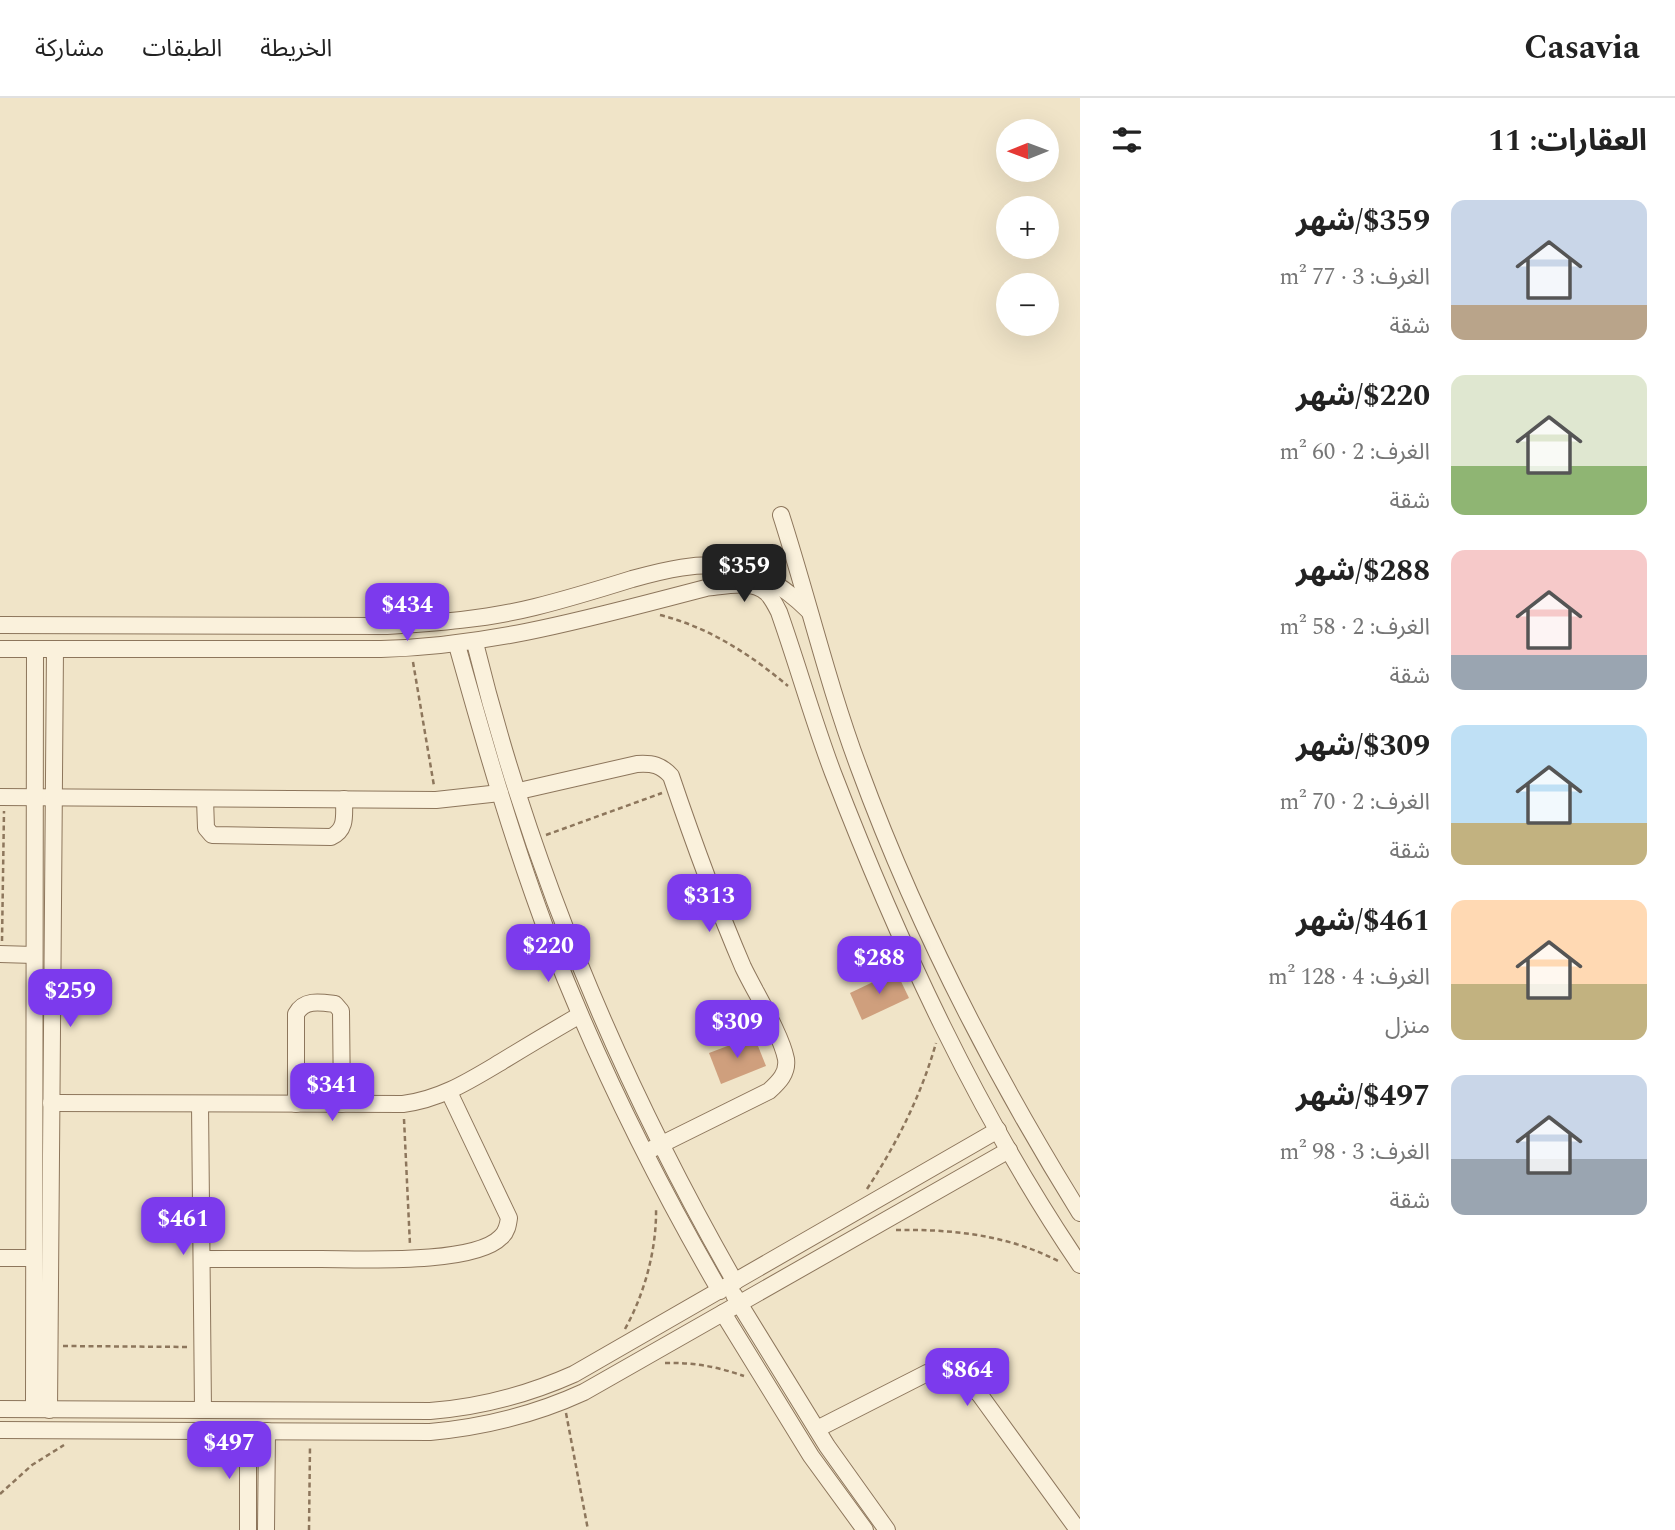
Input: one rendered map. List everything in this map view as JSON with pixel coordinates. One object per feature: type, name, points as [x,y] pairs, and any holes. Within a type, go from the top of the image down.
[{"type":"street","points":[[781,515],[828,681],[891,849],[934,945],[1000,1079],[1080,1213]]},
{"type":"street","points":[[0,625],[424,624],[533,608],[696,564],[726,566],[757,574],[785,590],[809,611]]},
{"type":"street","points":[[0,649],[411,649],[475,643],[537,631],[706,588],[732,584],[756,586],[768,594],[779,612],[832,771],[908,956],[1009,1150],[1080,1265]]},
{"type":"street","points":[[475,643],[492,710],[549,886],[597,1007],[728,1286]]},
{"type":"street","points":[[457,645],[502,798],[542,918],[580,1015],[644,1152],[827,1446],[887,1530]]},
{"type":"street","points":[[35,649],[34,1258],[41,1409]]},
{"type":"street","points":[[41,1409],[50,1346],[55,649]]},
{"type":"street","points":[[2,797],[436,800],[502,798],[650,763],[662,767],[671,776],[723,919],[782,1045],[786,1062],[785,1073],[769,1091],[644,1152]]},
{"type":"street","points":[[205,799],[206,828],[212,835],[318,837],[335,836],[342,830],[344,799]]},
{"type":"street","points":[[1,954],[34,954]]},
{"type":"street","points":[[296,1104],[296,1014],[301,1007],[309,1003],[335,1004],[341,1011],[342,1104]]},
{"type":"street","points":[[34,1089],[51,1096],[200,1104],[403,1104],[449,1093],[580,1015]]},
{"type":"street","points":[[978,1093],[1000,1079]]},
{"type":"street","points":[[202,1259],[432,1258],[473,1250],[502,1237],[509,1218],[506,1208],[449,1093]]},
{"type":"street","points":[[200,1104],[203,1410]]},
{"type":"street","points":[[34,1131],[51,1130]]},
{"type":"street","points":[[0,1409],[429,1411],[489,1404],[547,1386],[574,1374],[998,1130]]},
{"type":"street","points":[[0,1430],[430,1432],[462,1429],[525,1416],[564,1401],[1009,1150]]},
{"type":"street","points":[[0,1258],[34,1258]]},
{"type":"street","points":[[723,1313],[811,1456],[865,1530]]},
{"type":"street","points":[[817,1429],[927,1373],[948,1370],[960,1373],[980,1395],[1078,1530]]},
{"type":"street","points":[[247,1530],[248,1431]]},
{"type":"street","points":[[266,1530],[267,1432]]},
{"type":"street","points":[[811,1456],[827,1446]]},
{"type":"path","points":[[653,613],[698,628],[730,643],[759,663],[795,694]]},
{"type":"path","points":[[411,649],[436,800]]},
{"type":"path","points":[[534,839],[675,789]]},
{"type":"path","points":[[1,954],[2,797]]},
{"type":"path","points":[[867,1189],[898,1137],[919,1093],[942,1023]]},
{"type":"path","points":[[403,1104],[410,1259]]},
{"type":"path","points":[[625,1330],[644,1285],[652,1249],[656,1200]]},
{"type":"path","points":[[895,1230],[975,1234],[1014,1243],[1061,1262]]},
{"type":"path","points":[[50,1346],[202,1347]]},
{"type":"path","points":[[656,1363],[714,1367],[742,1375],[769,1388]]},
{"type":"path","points":[[564,1401],[588,1530]]},
{"type":"path","points":[[309,1530],[310,1432]]},
{"type":"path","points":[[0,1493],[32,1465],[74,1440]]},
{"type":"building","points":[[896,971],[909,998],[862,1020],[850,993]]},
{"type":"building","points":[[754,1036],[766,1066],[721,1084],[709,1053]]}]
